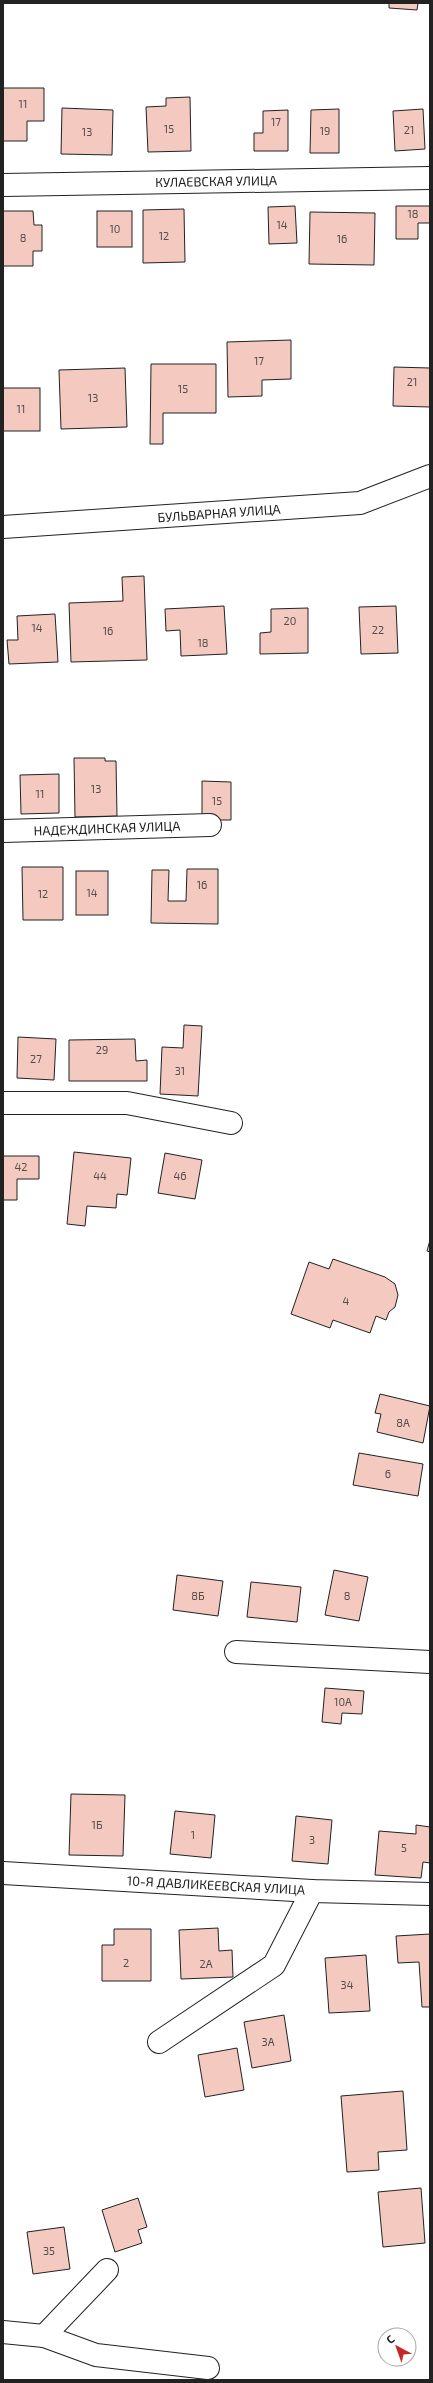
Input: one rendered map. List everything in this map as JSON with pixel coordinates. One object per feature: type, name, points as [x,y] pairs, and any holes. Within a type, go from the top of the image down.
[{"type":"street","name":"КУЛАЕВСКАЯ УЛИЦА","points":[[3,185],[430,178]]},
{"type":"street","name":"БУЛЬВАРНАЯ УЛИЦА","points":[[3,527],[360,503],[430,476]]},
{"type":"street","name":"НАДЕЖДИНСКАЯ УЛИЦА","points":[[3,831],[210,825]]},
{"type":"street","points":[[3,1103],[127,1103],[231,1123]]},
{"type":"street","points":[[236,1652],[430,1662]]},
{"type":"street","name":"10-Я ДАВЛИКЕЕВСКАЯ УЛИЦА","points":[[3,1873],[312,1891],[430,1894]]},
{"type":"street","points":[[159,2042],[274,1964],[312,1891]]},
{"type":"street","points":[[44,2336],[106,2270]]},
{"type":"street","points":[[3,2332],[44,2336],[96,2355],[208,2368]]},
{"type":"building","points":[[389,3],[418,3],[417,10],[389,8]]},
{"type":"building","points":[[3,88],[44,88],[44,121],[27,121],[27,141],[3,141]]},
{"type":"building","points":[[190,97],[191,151],[148,152],[146,107],[166,106],[166,98]]},
{"type":"building","points":[[62,108],[113,110],[112,155],[61,154]]},
{"type":"building","points":[[339,109],[339,153],[310,153],[311,110]]},
{"type":"building","points":[[423,109],[425,149],[395,151],[393,111]]},
{"type":"building","points":[[288,110],[288,151],[254,151],[254,133],[263,133],[263,111]]},
{"type":"building","points":[[295,206],[297,243],[269,244],[268,207]]},
{"type":"building","points":[[396,206],[430,206],[430,223],[418,223],[418,239],[396,239]]},
{"type":"building","points":[[184,209],[185,262],[143,263],[143,210]]},
{"type":"building","points":[[3,211],[33,211],[34,225],[42,225],[42,251],[33,251],[33,266],[3,266]]},
{"type":"building","points":[[97,211],[132,211],[132,247],[97,247]]},
{"type":"building","points":[[310,212],[375,213],[374,265],[309,264]]},
{"type":"building","points":[[291,340],[291,379],[262,380],[262,396],[228,397],[227,342]]},
{"type":"building","points":[[151,364],[216,364],[216,413],[163,413],[163,444],[150,444]]},
{"type":"building","points":[[394,367],[430,368],[430,407],[393,406]]},
{"type":"building","points":[[125,368],[127,427],[61,429],[59,370]]},
{"type":"building","points":[[3,388],[40,388],[40,431],[3,431]]},
{"type":"building","points":[[144,576],[147,660],[71,662],[69,603],[123,601],[122,577]]},
{"type":"building","points":[[224,606],[227,654],[181,656],[180,630],[166,631],[165,609]]},
{"type":"building","points":[[396,606],[398,653],[361,654],[359,607]]},
{"type":"building","points":[[308,608],[308,653],[260,654],[260,633],[271,632],[271,609]]},
{"type":"building","points":[[55,614],[58,662],[9,664],[7,640],[18,640],[17,616]]},
{"type":"building","points":[[74,758],[105,758],[105,761],[116,761],[117,816],[75,817]]},
{"type":"building","points":[[59,774],[59,813],[21,814],[20,775]]},
{"type":"building","points":[[202,781],[231,782],[231,820],[202,820]]},
{"type":"building","points":[[22,867],[63,867],[63,920],[23,920]]},
{"type":"building","points":[[187,869],[218,869],[218,924],[151,923],[152,870],[169,870],[168,901],[186,901]]},
{"type":"building","points":[[76,871],[108,871],[108,915],[76,915]]},
{"type":"building","points":[[184,1025],[202,1026],[198,1096],[160,1094],[162,1047],[183,1048]]},
{"type":"building","points":[[18,1037],[56,1039],[54,1080],[17,1078]]},
{"type":"building","points":[[135,1039],[136,1061],[147,1060],[147,1081],[69,1081],[69,1040]]},
{"type":"building","points":[[74,1152],[131,1158],[127,1195],[117,1194],[116,1208],[87,1206],[85,1226],[67,1224]]},
{"type":"building","points":[[165,1153],[202,1160],[195,1199],[158,1193]]},
{"type":"building","points":[[3,1156],[39,1156],[39,1179],[17,1179],[17,1200],[3,1200]]},
{"type":"building","points":[[430,1240],[430,1252],[427,1251]]},
{"type":"building","points":[[333,1259],[385,1277],[395,1284],[398,1295],[395,1307],[389,1312],[386,1320],[376,1316],[370,1333],[333,1320],[330,1328],[291,1314],[309,1262],[329,1269]]},
{"type":"building","points":[[380,1394],[430,1406],[423,1443],[377,1432],[381,1414],[375,1413]]},
{"type":"building","points":[[359,1453],[423,1464],[418,1496],[353,1485]]},
{"type":"building","points":[[334,1570],[368,1577],[359,1621],[325,1615]]},
{"type":"building","points":[[177,1575],[223,1581],[218,1616],[173,1610]]},
{"type":"building","points":[[251,1582],[301,1587],[297,1622],[247,1617]]},
{"type":"building","points":[[325,1688],[364,1691],[362,1714],[342,1713],[341,1724],[322,1722]]},
{"type":"building","points":[[71,1794],[125,1795],[123,1856],[69,1855]]},
{"type":"building","points":[[175,1811],[215,1815],[211,1858],[170,1854]]},
{"type":"building","points":[[296,1816],[332,1820],[328,1864],[292,1861]]},
{"type":"building","points":[[416,1825],[430,1827],[430,1863],[423,1862],[421,1878],[375,1875],[379,1831],[416,1834]]},
{"type":"building","points":[[218,1928],[219,1951],[232,1950],[233,1977],[181,1979],[179,1930]]},
{"type":"building","points":[[114,1929],[151,1929],[151,1981],[102,1981],[102,1945],[114,1945]]},
{"type":"building","points":[[430,1934],[430,2007],[422,2007],[419,1962],[398,1963],[396,1936]]},
{"type":"building","points":[[366,1955],[370,2011],[329,2013],[325,1958]]},
{"type":"building","points":[[284,2015],[291,2061],[252,2068],[244,2022]]},
{"type":"building","points":[[237,2048],[244,2090],[205,2097],[198,2055]]},
{"type":"building","points":[[403,2091],[407,2150],[378,2152],[379,2170],[347,2172],[341,2096]]},
{"type":"building","points":[[421,2188],[425,2243],[383,2247],[378,2192]]},
{"type":"building","points":[[138,2198],[147,2227],[138,2230],[142,2243],[115,2252],[102,2210]]},
{"type":"building","points":[[64,2227],[70,2269],[33,2274],[27,2232]]}]
